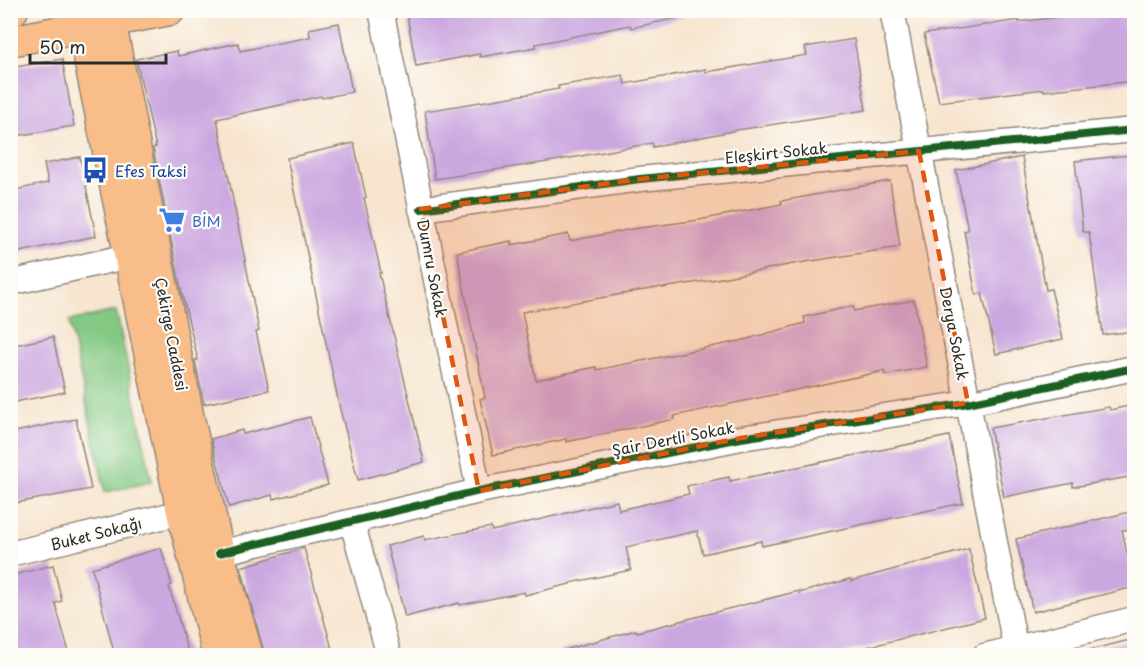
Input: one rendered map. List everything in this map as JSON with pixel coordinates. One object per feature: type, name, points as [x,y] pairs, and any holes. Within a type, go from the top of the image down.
[{"type":"main road","points":[[10,41],[95,17],[170,10]]},
{"type":"main road","name":"Çekirge Caddesi","points":[[95,17],[129,256],[182,512],[218,656]]},
{"type":"main road","name":"Çekirge Caddesi","points":[[95,17],[186,402],[219,553],[248,656]]},
{"type":"street","name":"Dumru Sokak","points":[[381,10],[479,491]]},
{"type":"street","name":"Derya Sokak","points":[[892,10],[1017,652]]},
{"type":"street","name":"Eleşkirt Sokak","points":[[421,209],[640,180],[1134,130]]},
{"type":"street","points":[[10,283],[129,256]]},
{"type":"street","name":"Şair Dertli Sokak","points":[[219,553],[479,491],[741,438],[968,404],[1134,368]]},
{"type":"street","name":"Buket Sokağı","points":[[10,554],[182,512]]},
{"type":"street","points":[[352,522],[389,656]]},
{"type":"street","points":[[984,656],[1017,652],[1134,620]]},
{"type":"highlighted area","points":[[919,151],[968,403],[741,438],[479,491],[421,209],[640,179]]},
{"type":"green space","points":[[116,311],[152,482],[105,492],[69,321]]},
{"type":"building","points":[[406,10],[681,10],[682,17],[536,44],[536,47],[480,57],[480,54],[416,66]]},
{"type":"building","points":[[1113,10],[1134,10],[1134,81],[939,102],[924,34],[1019,20],[1019,22]]},
{"type":"building","points":[[339,23],[352,92],[322,98],[321,96],[217,119],[259,331],[256,332],[269,390],[204,404],[195,360],[198,360],[182,294],[153,148],[156,147],[136,59],[177,51],[178,56],[238,43],[240,51],[310,37],[309,29]]},
{"type":"building","points":[[854,39],[866,110],[737,130],[653,147],[652,143],[435,179],[425,111],[559,89],[558,86],[623,75],[625,84],[706,69],[706,72],[807,55],[805,47]]},
{"type":"building","points":[[62,59],[74,126],[10,137],[10,68]]},
{"type":"building","points":[[354,143],[381,273],[379,273],[424,462],[358,480],[340,409],[287,158]]},
{"type":"building","points":[[1129,155],[1134,204],[1134,331],[1103,335],[1089,232],[1083,232],[1075,161]]},
{"type":"building","points":[[80,157],[96,236],[10,254],[10,191],[48,183],[44,164]]},
{"type":"building","points":[[1022,157],[1046,290],[1051,289],[1063,339],[996,354],[982,293],[976,295],[964,231],[968,230],[956,170]]},
{"type":"building","points":[[890,181],[900,247],[522,312],[536,380],[740,341],[805,323],[804,317],[853,306],[854,311],[914,300],[927,367],[885,375],[884,371],[674,416],[675,419],[493,455],[480,399],[485,398],[457,252],[511,241],[511,245],[568,234],[570,241],[632,229],[699,220],[782,204],[781,201]]},
{"type":"building","points":[[53,337],[65,392],[10,403],[10,346]]},
{"type":"building","points":[[1134,405],[1134,476],[1073,487],[1073,483],[1004,497],[990,428],[1109,407],[1110,410]]},
{"type":"building","points":[[310,417],[328,485],[273,499],[272,495],[229,507],[211,439],[242,430],[243,434]]},
{"type":"building","points":[[76,419],[91,489],[10,504],[10,433]]},
{"type":"building","points":[[949,436],[963,503],[762,546],[761,541],[703,554],[697,531],[626,547],[631,570],[525,595],[524,592],[460,605],[459,603],[405,617],[387,546],[424,536],[425,540],[491,527],[492,531],[617,501],[619,510],[689,494],[687,486],[729,477],[730,481]]},
{"type":"building","points":[[1134,511],[1134,529],[1122,530],[1134,587],[1033,612],[1016,539]]},
{"type":"building","points":[[161,548],[189,656],[115,656],[92,568]]},
{"type":"building","points":[[304,548],[334,656],[265,656],[241,567]]},
{"type":"building","points":[[969,549],[985,618],[831,656],[561,656],[560,651],[636,630],[637,632],[850,579],[851,581]]},
{"type":"building","points":[[53,565],[62,601],[55,603],[70,656],[10,656],[10,576]]},
{"type":"building","points":[[1134,639],[1134,656],[1090,656],[1089,650]]},
{"type":"cycle path","points":[[421,209],[640,179],[1134,130]]},
{"type":"cycle path","points":[[219,553],[479,491],[741,438],[968,403],[1134,368]]},
{"type":"place","name":"Efes Taksi","points":[[95,170]]},
{"type":"place","name":"BİM","points":[[172,220]]}]
